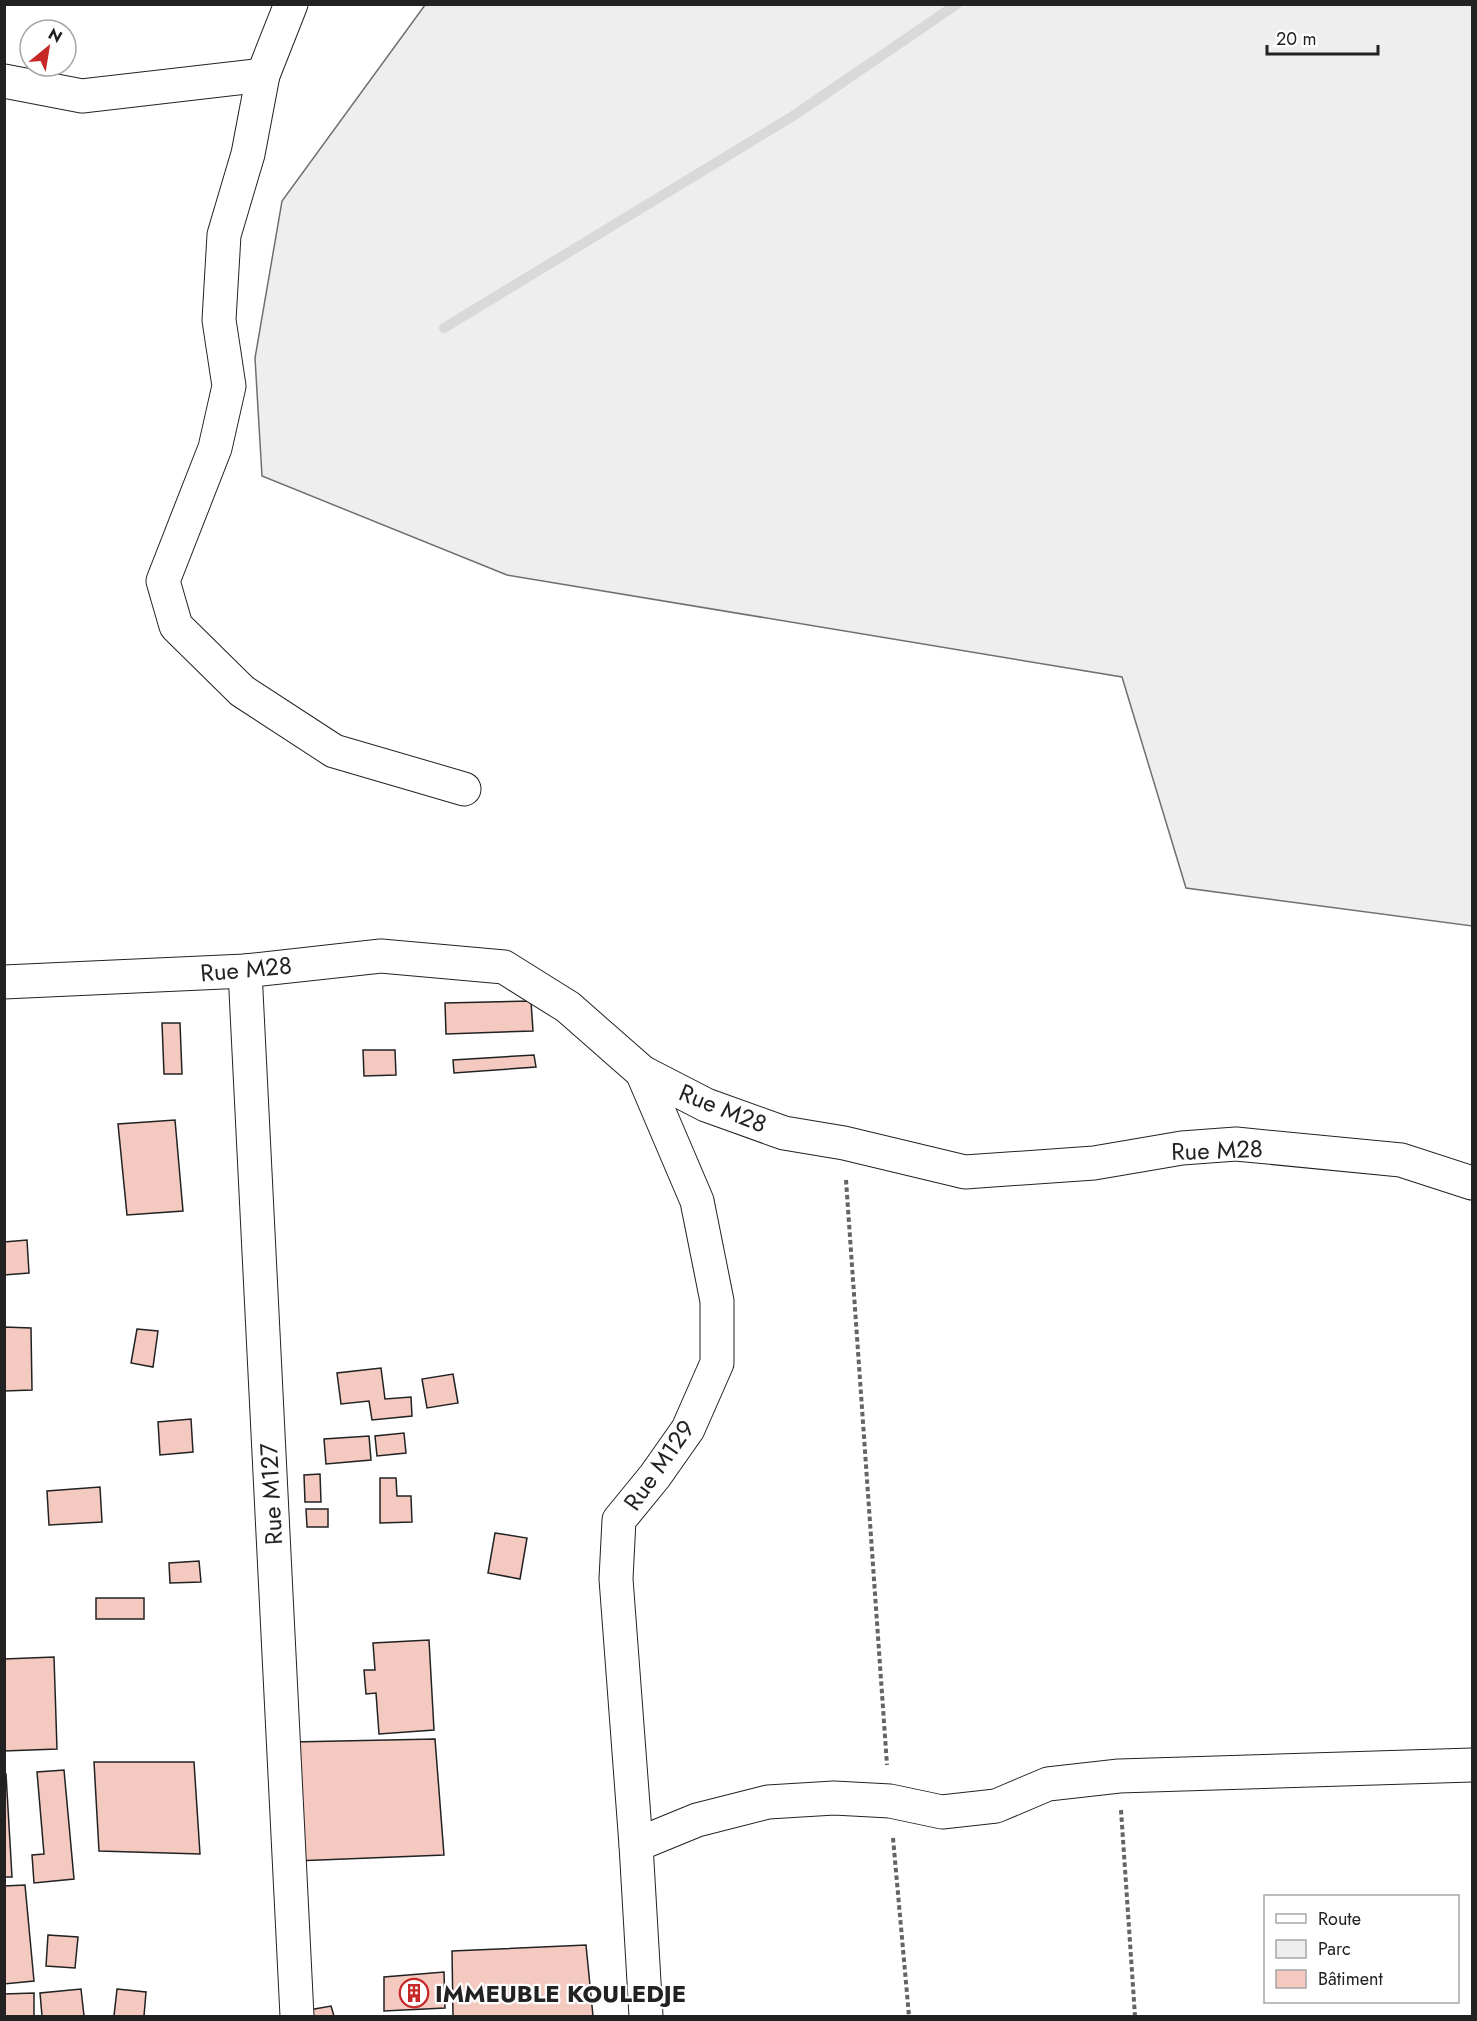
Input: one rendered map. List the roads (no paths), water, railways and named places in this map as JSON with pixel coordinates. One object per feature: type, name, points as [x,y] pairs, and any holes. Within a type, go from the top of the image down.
[{"type":"street","points":[[291,4],[263,75],[248,154],[224,235],[219,320],[229,386],[215,448],[163,581],[176,626],[242,691],[334,751],[464,789]]},
{"type":"street","points":[[4,81],[82,96],[263,75]]},
{"type":"street","name":"Rue M28","points":[[4,982],[245,971],[381,956],[504,968],[568,1007],[642,1072],[706,1106],[784,1133],[844,1143],[965,1172],[1094,1164],[1182,1148],[1236,1144],[1401,1160],[1473,1183]]},
{"type":"street","name":"Rue M127","points":[[245,971],[297,2016]]},
{"type":"street","name":"Rue M129","points":[[642,1072],[697,1201],[717,1301],[717,1363],[688,1429],[655,1476],[619,1520],[616,1578],[646,2016]]},
{"type":"street","points":[[636,1845],[697,1820],[768,1802],[834,1798],[890,1801],[942,1812],[996,1806],[1048,1784],[1119,1776],[1473,1765]]},
{"type":"waterway","points":[[444,328],[793,116],[957,4]]},
{"type":"place","name":"IMMEUBLE KOULEDJE","points":[[414,1993]]}]
